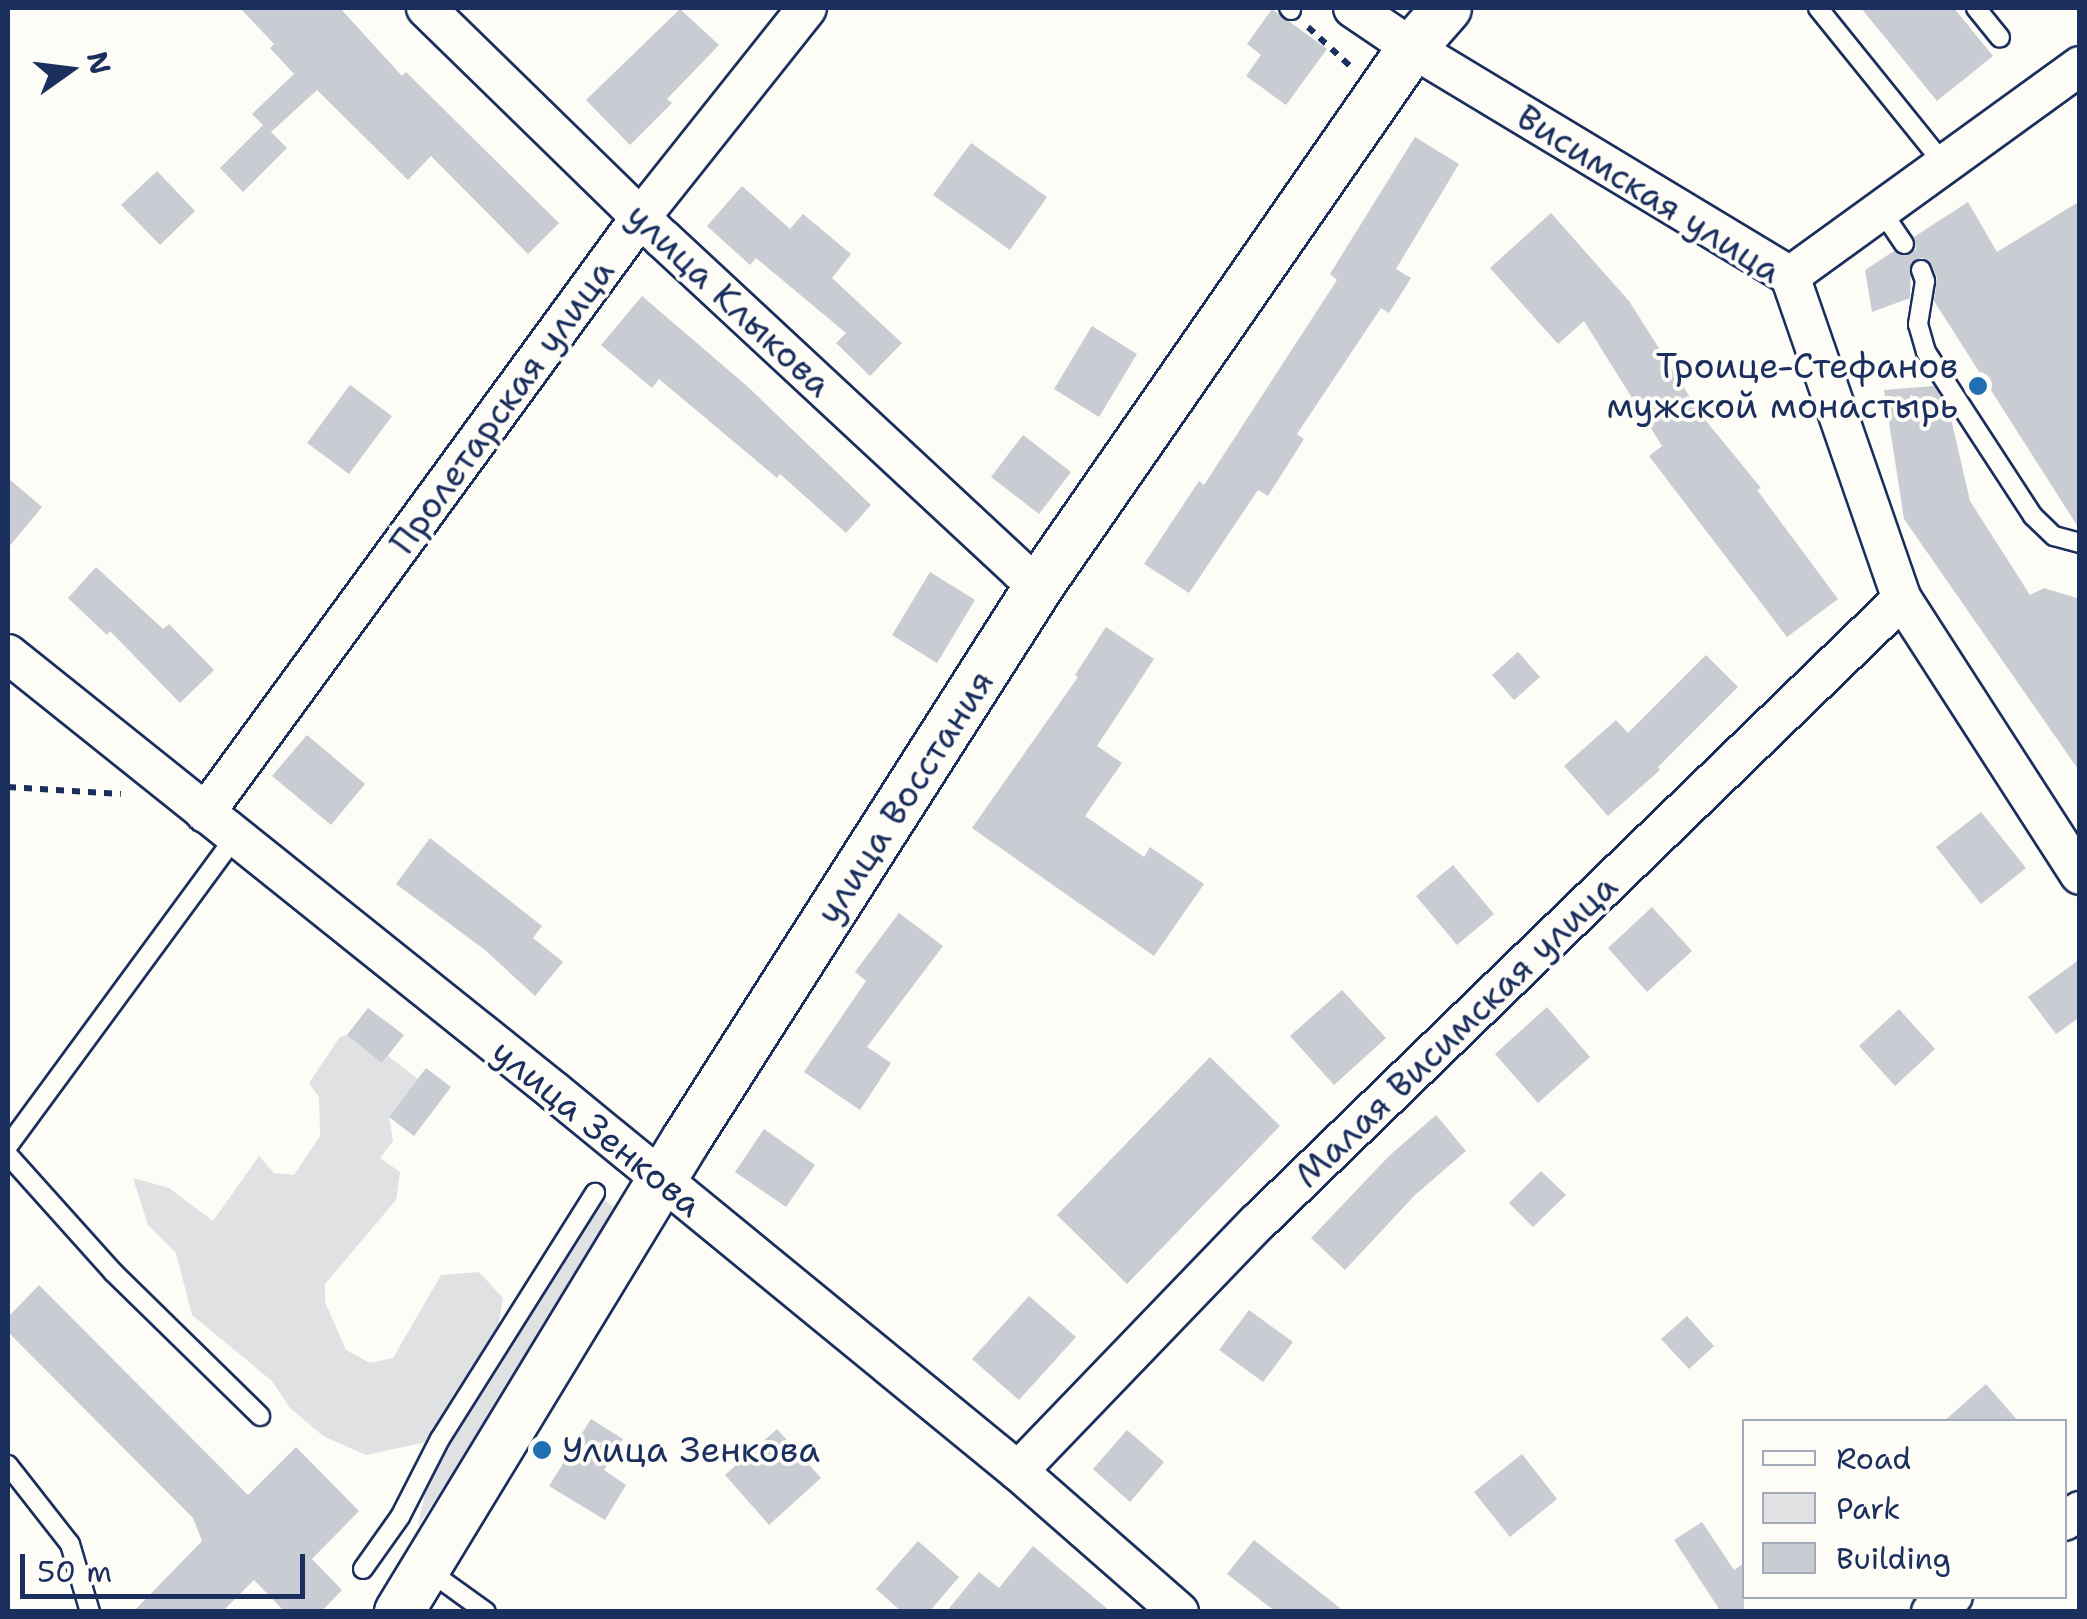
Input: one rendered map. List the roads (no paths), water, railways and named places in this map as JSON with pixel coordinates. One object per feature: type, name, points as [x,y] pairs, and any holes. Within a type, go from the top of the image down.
[{"type":"street","name":"улица Клыкова","points":[[426,8],[640,218],[1020,570],[1041,584]]},
{"type":"street","name":"Пролетарская улица","points":[[205,813],[640,218],[807,8]]},
{"type":"street","name":"Висимская улица","points":[[1353,8],[1412,48],[1790,276],[1902,599],[2080,875]]},
{"type":"street","name":"улица Восстания","points":[[399,1612],[663,1182],[1041,584],[1412,48],[1447,8]]},
{"type":"street","points":[[1790,276],[2080,66]]},
{"type":"street","name":"Малая Висимская улица","points":[[1018,1471],[1258,1222],[1902,599]]},
{"type":"street","name":"улица Зенкова","points":[[11,662],[663,1182],[1018,1471],[1179,1612]]},
{"type":"lane","points":[[1818,8],[1944,164]]},
{"type":"lane","points":[[1976,8],[2000,38]]},
{"type":"lane","points":[[1881,210],[1904,244]]},
{"type":"lane","points":[[1920,270],[1925,281],[1918,324],[1926,352],[2033,516],[2054,536],[2079,542]]},
{"type":"lane","points":[[8,1146],[235,837]]},
{"type":"lane","points":[[8,1155],[113,1272],[260,1416]]},
{"type":"lane","points":[[362,1568],[400,1518],[440,1439],[595,1193]]},
{"type":"lane","points":[[8,1465],[70,1544],[90,1612]]},
{"type":"lane","points":[[425,1567],[486,1612]]},
{"type":"place","name":"Троице-Стефанов мужской монастырь","points":[[1978,386]]},
{"type":"place","name":"Улица Зенкова","points":[[542,1450]]}]
